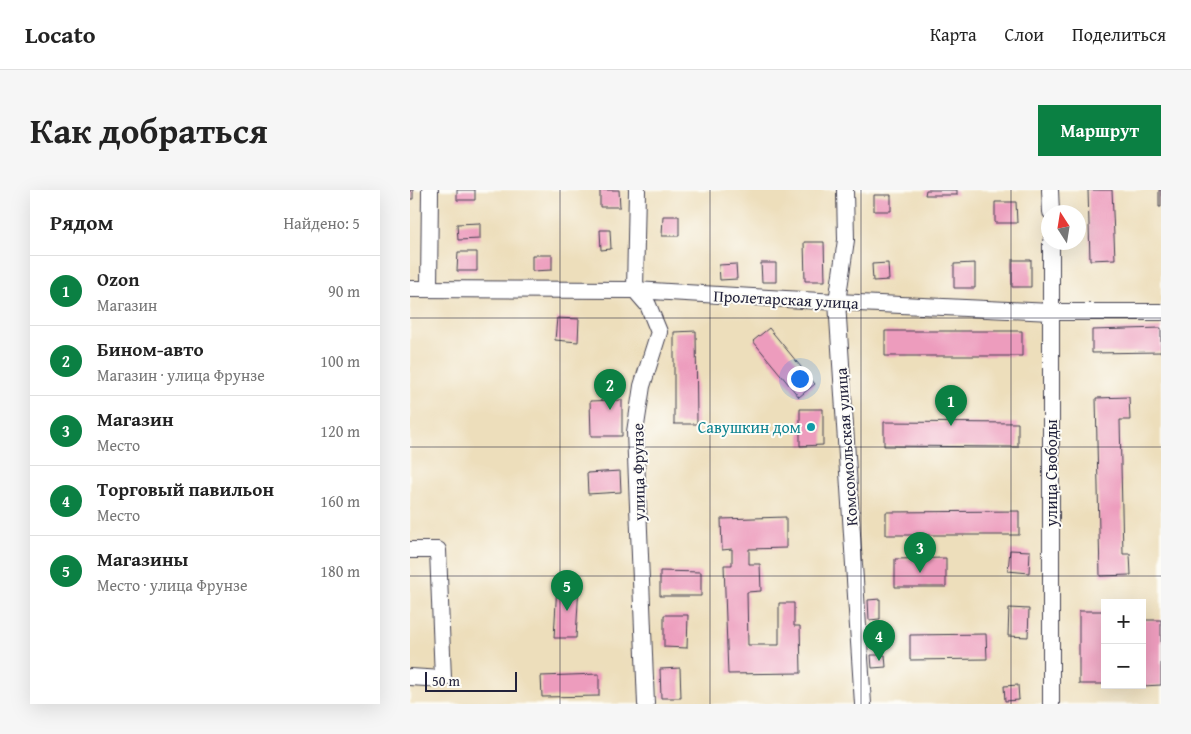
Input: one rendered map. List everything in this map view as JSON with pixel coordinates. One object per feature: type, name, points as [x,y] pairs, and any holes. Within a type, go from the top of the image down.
[{"type":"street","points":[[429,289],[430,190]]},
{"type":"street","points":[[635,290],[637,190]]},
{"type":"street","name":"Комсомольская улица","points":[[845,190],[846,240],[837,302],[863,704]]},
{"type":"street","points":[[1050,190],[1050,205]]},
{"type":"street","name":"улица Свободы","points":[[1050,704],[1051,250]]},
{"type":"street","name":"Пролетарская улица","points":[[410,289],[635,290],[1051,312],[1161,312]]},
{"type":"street","name":"улица Фрунзе","points":[[635,290],[648,304],[659,332],[642,386],[635,432],[646,704]]},
{"type":"street","points":[[410,550],[438,550],[443,679],[410,677]]},
{"type":"building","points":[[410,190],[413,190],[413,199],[410,199]]},
{"type":"building","points":[[457,190],[475,190],[475,200],[457,200]]},
{"type":"building","points":[[600,190],[619,190],[620,207],[600,207]]},
{"type":"building","points":[[926,190],[957,190],[957,195],[925,195]]},
{"type":"building","points":[[1088,190],[1112,190],[1115,259],[1090,260]]},
{"type":"building","points":[[1159,190],[1161,190],[1161,207],[1159,207]]},
{"type":"building","points":[[874,195],[891,195],[891,211],[874,211]]},
{"type":"building","points":[[995,202],[1016,202],[1017,223],[995,223]]},
{"type":"building","points":[[663,216],[679,216],[679,236],[662,236]]},
{"type":"building","points":[[480,223],[480,239],[458,240],[457,224]]},
{"type":"building","points":[[600,230],[610,230],[611,249],[601,250]]},
{"type":"building","points":[[804,242],[824,242],[825,281],[805,281]]},
{"type":"building","points":[[458,252],[477,252],[477,271],[457,271]]},
{"type":"building","points":[[532,255],[552,255],[552,270],[532,271]]},
{"type":"building","points":[[1012,260],[1031,260],[1031,287],[1012,287]]},
{"type":"building","points":[[761,263],[776,263],[776,282],[762,282]]},
{"type":"building","points":[[888,263],[889,280],[873,281],[872,264]]},
{"type":"building","points":[[975,263],[975,288],[954,288],[954,264]]},
{"type":"building","points":[[736,264],[737,279],[720,280],[719,265]]},
{"type":"building","points":[[557,318],[579,319],[578,342],[555,340]]},
{"type":"building","points":[[769,328],[815,384],[799,397],[753,341]]},
{"type":"building","points":[[1161,328],[1161,352],[1092,353],[1092,330]]},
{"type":"building","points":[[696,331],[697,424],[674,424],[674,332]]},
{"type":"building","points":[[885,331],[1022,331],[1022,356],[885,356]]},
{"type":"building","points":[[1129,397],[1130,420],[1120,420],[1123,554],[1130,554],[1131,575],[1100,576],[1096,398]]},
{"type":"building","points":[[622,400],[622,436],[591,436],[590,401]]},
{"type":"building","name":"Савушкин дом","points":[[800,409],[823,409],[823,445],[800,446]]},
{"type":"building","points":[[884,422],[1018,423],[1018,447],[884,446]]},
{"type":"building","points":[[620,471],[621,492],[588,494],[587,473]]},
{"type":"building","points":[[1019,511],[1019,535],[886,535],[886,512]]},
{"type":"building","points":[[786,517],[786,548],[749,549],[749,564],[760,564],[761,591],[747,592],[748,645],[779,645],[779,603],[794,603],[794,626],[800,626],[801,673],[728,674],[724,565],[732,565],[732,549],[722,550],[721,519]]},
{"type":"building","points":[[1010,550],[1030,551],[1029,573],[1008,571]]},
{"type":"building","points":[[946,558],[946,587],[895,587],[895,559]]},
{"type":"building","points":[[660,571],[701,572],[701,596],[660,596]]},
{"type":"building","points":[[557,584],[579,585],[576,638],[554,638]]},
{"type":"building","points":[[880,599],[880,619],[869,620],[868,600]]},
{"type":"building","points":[[1009,608],[1029,609],[1028,637],[1008,636]]},
{"type":"building","points":[[1079,611],[1101,611],[1101,684],[1079,684]]},
{"type":"building","points":[[664,615],[688,615],[687,648],[664,647]]},
{"type":"building","points":[[1146,620],[1161,620],[1161,685],[1146,686]]},
{"type":"building","points":[[986,634],[987,659],[910,660],[910,635]]},
{"type":"building","points":[[871,655],[885,655],[886,667],[872,668]]},
{"type":"building","points":[[680,668],[681,698],[661,698],[660,669]]},
{"type":"building","points":[[599,674],[599,696],[542,697],[541,676]]},
{"type":"building","points":[[1018,685],[1019,700],[1005,701],[1004,686]]},
{"type":"place","name":"Бином-авто","points":[[610,410]]},
{"type":"place","name":"Ozon","points":[[951,426]]},
{"type":"place","name":"Савушкин дом","points":[[811,427]]},
{"type":"place","name":"Магазин","points":[[920,573]]},
{"type":"place","name":"Магазины","points":[[567,611]]},
{"type":"place","name":"Торговый павильон","points":[[879,661]]}]
